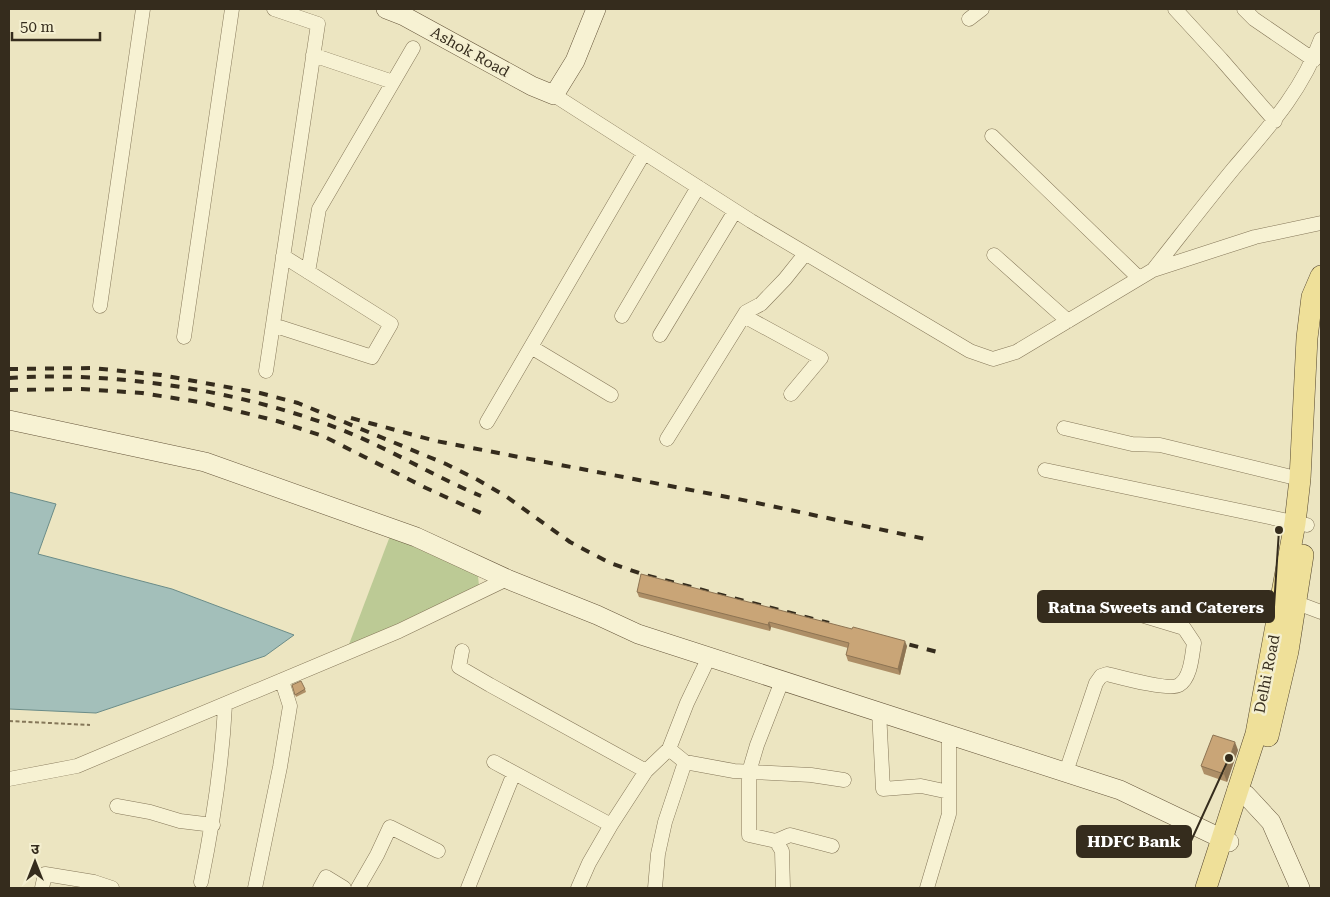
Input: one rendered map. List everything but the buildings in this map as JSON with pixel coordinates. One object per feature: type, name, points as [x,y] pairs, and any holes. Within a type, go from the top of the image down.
[{"type":"main road","name":"Delhi Road","points":[[1206,888],[1241,793],[1256,734],[1297,603],[1301,524],[1300,479],[1307,338],[1312,297],[1321,276]]},
{"type":"main road","points":[[1301,524],[1321,351]]},
{"type":"main road","name":"Delhi Road","points":[[1273,682],[1301,524]]},
{"type":"main road","name":"Delhi Road","points":[[1213,888],[1225,840]]},
{"type":"street","points":[[100,306],[143,9]]},
{"type":"street","points":[[184,337],[232,9]]},
{"type":"street","points":[[266,371],[318,24],[279,9]]},
{"type":"street","name":"Ashok Road","points":[[386,9],[404,16],[532,86],[554,96]]},
{"type":"street","points":[[596,9],[575,61],[554,96],[805,254],[970,351],[993,358],[1016,352],[1152,270],[1255,237],[1321,223]]},
{"type":"street","points":[[969,19],[982,9]]},
{"type":"street","points":[[1175,9],[1275,121]]},
{"type":"street","points":[[1244,9],[1254,19],[1314,60]]},
{"type":"street","points":[[1152,270],[1233,169],[1275,121],[1314,60],[1321,39]]},
{"type":"street","points":[[308,272],[319,209],[413,48]]},
{"type":"street","points":[[313,55],[393,82]]},
{"type":"street","points":[[992,136],[1139,278]]},
{"type":"street","points":[[487,422],[644,152]]},
{"type":"street","points":[[622,316],[698,187]]},
{"type":"street","points":[[660,335],[735,211]]},
{"type":"street","points":[[667,439],[746,312],[761,304],[785,279],[805,254]]},
{"type":"street","points":[[994,255],[1068,321]]},
{"type":"street","points":[[273,325],[372,357],[391,324],[283,256]]},
{"type":"street","points":[[744,316],[822,358],[791,394]]},
{"type":"street","points":[[531,347],[611,395]]},
{"type":"street","points":[[9,420],[205,462],[416,537],[507,579],[597,615],[638,634],[1120,790],[1225,840]]},
{"type":"street","points":[[1064,428],[1132,444],[1160,446],[1300,479]]},
{"type":"street","points":[[1045,470],[1301,524]]},
{"type":"street","points":[[9,779],[77,766],[399,631],[507,579]]},
{"type":"street","points":[[1297,603],[1321,612]]},
{"type":"street","points":[[1066,772],[1096,683],[1101,676],[1107,674],[1160,686],[1174,687],[1184,680],[1192,662],[1194,642],[1184,628],[1118,608]]},
{"type":"street","points":[[462,651],[459,666],[646,771]]},
{"type":"street","points":[[578,888],[589,863],[611,825],[646,771],[670,749],[687,702],[709,657]]},
{"type":"street","points":[[255,888],[290,706],[282,681]]},
{"type":"street","points":[[782,681],[757,745],[749,772],[749,835],[776,840],[790,835],[832,846]]},
{"type":"street","points":[[200,882],[213,825],[222,751],[225,705]]},
{"type":"street","points":[[879,711],[883,789],[921,786],[949,792]]},
{"type":"street","points":[[927,888],[949,814],[949,734]]},
{"type":"street","points":[[670,749],[685,762],[734,772],[811,775],[844,780]]},
{"type":"street","points":[[494,762],[611,825]]},
{"type":"street","points":[[655,888],[658,854],[665,822],[685,762]]},
{"type":"street","points":[[468,888],[514,773]]},
{"type":"street","points":[[1241,793],[1271,822],[1300,888]]},
{"type":"street","points":[[118,806],[150,812],[180,821],[213,825]]},
{"type":"street","points":[[358,888],[390,827],[438,851]]},
{"type":"street","points":[[776,840],[782,851],[783,888]]},
{"type":"street","points":[[42,888],[45,874],[94,882],[112,888]]},
{"type":"street","points":[[320,888],[326,877],[344,888]]},
{"type":"path","points":[[9,721],[90,725]]},
{"type":"green space","points":[[390,536],[478,576],[479,586],[348,647]]},
{"type":"water","points":[[9,492],[56,504],[38,554],[172,589],[294,635],[265,656],[96,713],[9,709]]},
{"type":"railway","points":[[9,369],[92,368],[161,375],[260,393],[298,403],[446,464],[478,480],[507,497],[570,542],[610,563],[645,575],[829,623]]},
{"type":"railway","points":[[9,378],[91,378],[133,381],[175,386],[259,403],[337,428],[481,496]]},
{"type":"railway","points":[[9,390],[81,389],[142,393],[205,403],[277,421],[323,436],[426,488],[483,514]]},
{"type":"railway","points":[[351,418],[436,441],[748,501],[930,540]]},
{"type":"railway","points":[[892,640],[941,653]]},
{"type":"place","name":"Ratna Sweets and Caterers","points":[[1279,530]]},
{"type":"place","name":"HDFC Bank","points":[[1229,758]]}]
